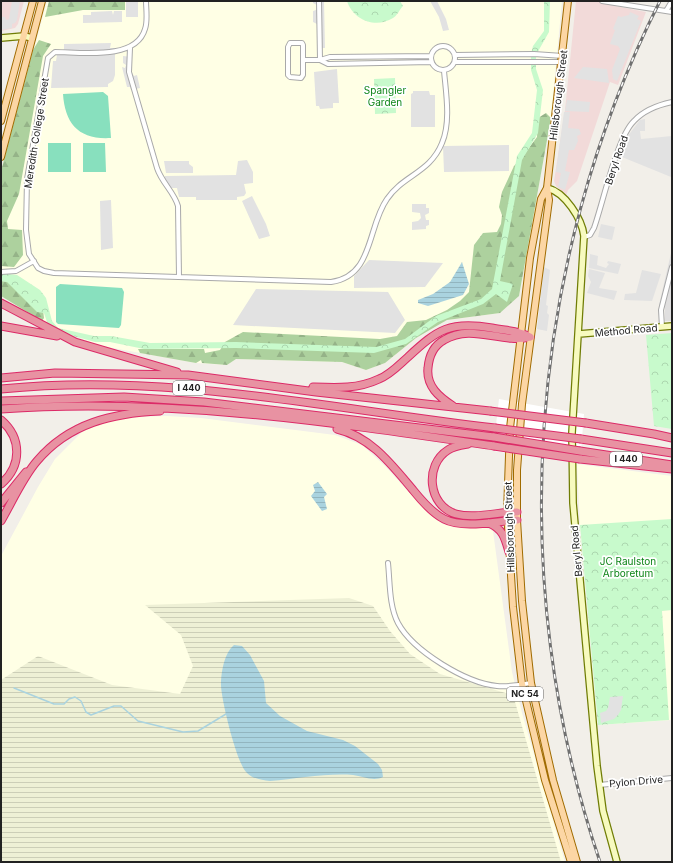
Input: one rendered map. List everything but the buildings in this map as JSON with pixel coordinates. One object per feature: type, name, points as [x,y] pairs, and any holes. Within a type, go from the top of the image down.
[{"type":"highway","points":[[1,303],[65,338],[92,348],[188,375]]},
{"type":"highway","points":[[1,326],[65,338]]},
{"type":"highway","points":[[274,385],[348,388],[373,382],[387,375],[439,332],[452,327],[464,326],[521,336]]},
{"type":"highway","points":[[455,408],[440,398],[430,384],[428,378],[430,355],[439,342],[452,335],[465,332],[530,337]]},
{"type":"highway","points":[[1,378],[55,373],[188,375],[274,385],[316,392],[586,423],[672,438]]},
{"type":"highway","name":"I 440","points":[[1,388],[91,384],[162,386],[253,395],[581,439],[672,453]]},
{"type":"highway","name":"I 440","points":[[1,401],[124,397],[183,400],[303,412],[494,437],[672,465]]},
{"type":"highway","points":[[1,409],[48,406],[128,405],[308,422],[474,443],[580,459],[672,469]]},
{"type":"highway","points":[[1,503],[52,446],[78,429],[101,419],[133,412],[182,410]]},
{"type":"highway","points":[[1,420],[14,435],[18,455],[15,466],[9,477],[1,484]]},
{"type":"highway","points":[[308,422],[346,431],[372,445],[423,502],[444,519],[459,523],[488,523],[517,520]]},
{"type":"highway","points":[[474,443],[447,450],[436,461],[432,478],[432,488],[436,497],[445,508],[456,514],[471,515],[517,512]]},
{"type":"highway","points":[[1,521],[37,461]]},
{"type":"highway","points":[[488,523],[498,527],[505,538],[509,552]]},
{"type":"main road","points":[[1,121],[33,1]]},
{"type":"main road","points":[[1,157],[42,1]]},
{"type":"main road","name":"Hillsborough Street","points":[[568,1],[563,59],[547,188],[549,200],[520,422],[517,520],[522,600],[531,683],[553,780],[577,862]]},
{"type":"main road","name":"Hillsborough Street","points":[[547,188],[541,199],[533,235],[509,437],[507,512],[509,552],[522,684],[545,780],[571,862]]},
{"type":"street","points":[[146,1],[146,29],[140,39],[130,48],[129,72],[160,178],[175,196],[178,206],[179,276]]},
{"type":"street","points":[[319,1],[320,60]]},
{"type":"street","points":[[602,1],[617,2],[672,12]]},
{"type":"street","points":[[666,11],[672,1]]},
{"type":"street","points":[[1,38],[24,36],[32,38]]},
{"type":"street","points":[[290,43],[302,43],[303,60],[303,75],[301,78],[290,77],[288,75],[288,47],[290,43]]},
{"type":"street","points":[[444,46],[451,48],[455,55],[455,62],[451,68],[444,71],[436,68],[432,62],[431,56],[436,49],[444,46]]},
{"type":"street","name":"Meredith College Street","points":[[34,261],[29,254],[27,244],[26,194],[48,58],[55,52],[114,52],[130,48]]},
{"type":"street","points":[[455,55],[534,54],[563,59]]},
{"type":"street","points":[[473,55],[473,62]]},
{"type":"street","points":[[394,56],[394,63]]},
{"type":"street","points":[[303,60],[320,60],[330,57],[431,56]]},
{"type":"street","points":[[455,62],[563,59]]},
{"type":"street","points":[[320,60],[328,64],[432,62]]},
{"type":"street","points":[[1,272],[16,271],[34,261],[44,272],[54,273],[331,282],[342,280],[355,272],[364,260],[380,212],[387,198],[397,187],[427,166],[438,153],[446,131],[444,71]]},
{"type":"street","name":"Beryl Road","points":[[584,237],[590,235],[594,228],[622,141],[629,126],[644,111],[672,102]]},
{"type":"street","name":"Beryl Road","points":[[547,188],[554,191],[573,209],[581,223],[584,237],[572,433],[572,488],[588,688],[599,785],[603,811],[617,862]]},
{"type":"street","points":[[662,327],[661,310],[672,267]]},
{"type":"street","name":"Method Road","points":[[579,334],[672,326]]},
{"type":"street","points":[[388,563],[394,611],[398,623],[407,637],[425,654],[465,676],[496,686],[531,683]]},
{"type":"street","name":"Pylon Drive","points":[[599,785],[672,778]]},
{"type":"shaded area","points":[[1,1],[24,1],[18,24],[15,28],[1,31]]},
{"type":"shaded area","points":[[12,1],[20,1],[17,20],[12,24],[12,28],[1,30],[1,17],[5,17],[6,20],[9,19]]},
{"type":"shaded area","points":[[47,1],[562,1],[551,118],[519,296],[500,313],[447,320],[416,338],[385,363],[366,370],[342,362],[236,359],[227,365],[196,363],[96,345],[42,321],[1,296],[1,171]]},
{"type":"shaded area","points":[[126,1],[138,1],[138,17],[126,17]]},
{"type":"shaded area","points":[[313,1],[324,1],[325,48],[317,48],[317,24],[313,22],[313,11],[316,10],[317,5],[313,3]]},
{"type":"shaded area","points":[[430,1],[437,1],[446,19],[449,30],[443,31],[439,17]]},
{"type":"shaded area","points":[[576,1],[616,1],[615,6],[646,12],[618,85],[610,82],[577,181],[568,190],[566,196],[556,186],[554,181],[565,110]]},
{"type":"shaded area","points":[[112,11],[113,15],[114,11],[122,11],[122,22],[83,23],[83,15],[91,15],[91,12]]},
{"type":"shaded area","points":[[630,12],[639,16],[637,19],[641,21],[617,81],[613,79],[612,70],[620,49],[618,46],[610,44],[615,30],[613,29],[618,16],[621,17],[629,15]]},
{"type":"shaded area","points":[[111,43],[110,48],[115,48],[115,75],[113,81],[108,84],[108,87],[51,88],[53,61],[56,61],[57,55],[64,49],[64,44]]},
{"type":"shaded area","points":[[123,56],[132,57],[132,73],[134,76],[137,75],[140,88],[131,90],[130,87],[127,87],[122,67],[125,68],[126,65],[123,63]]},
{"type":"shaded area","points":[[583,67],[607,69],[609,83],[574,78]]},
{"type":"shaded area","points":[[337,69],[339,103],[333,103],[333,108],[320,109],[319,106],[316,106],[314,72]]},
{"type":"shaded area","points":[[413,91],[429,91],[430,95],[435,95],[435,127],[411,127],[411,94]]},
{"type":"shaded area","points":[[567,100],[590,102],[589,112],[565,111]]},
{"type":"shaded area","points":[[564,112],[570,112],[568,128],[579,129],[581,134],[577,136],[578,141],[574,150],[569,150],[565,171],[570,172],[565,190],[558,187],[561,173],[556,172]]},
{"type":"shaded area","points":[[645,119],[645,131],[640,131],[641,139],[672,136],[672,180],[671,177],[622,157],[627,137],[640,120]]},
{"type":"shaded area","points":[[509,145],[509,171],[444,172],[443,146]]},
{"type":"shaded area","points":[[247,160],[253,172],[253,183],[244,184],[246,193],[244,196],[237,197],[237,200],[196,200],[196,197],[179,197],[177,188],[170,188],[165,179],[165,176],[236,175],[238,161]]},
{"type":"shaded area","points":[[164,161],[189,161],[189,164],[193,167],[193,173],[166,173]]},
{"type":"shaded area","points":[[252,196],[266,224],[270,236],[259,239],[242,201]]},
{"type":"shaded area","points":[[111,200],[113,248],[101,250],[100,201]]},
{"type":"shaded area","points":[[412,204],[426,204],[426,208],[429,208],[429,213],[425,215],[426,220],[429,220],[429,225],[426,226],[426,229],[412,230],[412,222],[418,221],[421,218],[420,213],[412,212]]},
{"type":"shaded area","points":[[601,224],[615,227],[612,240],[598,237]]},
{"type":"shaded area","points":[[672,249],[672,321],[665,321],[665,308],[659,305]]},
{"type":"shaded area","points":[[590,254],[598,256],[597,265],[606,268],[609,264],[607,263],[608,261],[621,264],[618,274],[589,268]]},
{"type":"shaded area","points":[[369,260],[443,263],[425,287],[354,288],[354,276]]},
{"type":"shaded area","points":[[544,267],[550,270],[546,305],[548,306],[547,313],[549,315],[547,331],[537,329]]},
{"type":"shaded area","points":[[589,269],[605,273],[599,288],[617,291],[614,300],[587,293],[591,282],[588,276]]},
{"type":"shaded area","points":[[642,270],[661,274],[652,301],[624,300],[625,294],[636,293]]},
{"type":"shaded area","points":[[256,289],[388,292],[405,320],[395,333],[233,325]]},
{"type":"shaded area","points":[[167,416],[201,418],[335,435],[362,445],[385,466],[427,512],[443,524],[484,527],[493,531],[512,672],[522,713],[565,862],[1,862],[1,556],[38,487],[55,459],[83,431],[108,421],[133,417]]},
{"type":"shaded area","name":"JC Raulston Arboretum","points":[[577,464],[672,476],[672,720],[598,725],[580,525]]},
{"type":"shaded area","points":[[349,598],[373,606],[390,631],[410,654],[440,674],[513,695],[561,862],[2,862],[1,680],[38,656],[112,685],[180,694],[193,666],[181,635],[145,605]]},
{"type":"shaded area","points":[[623,696],[621,710],[618,715],[614,719],[601,723],[600,713],[606,711],[608,708],[610,697]]},
{"type":"green space","points":[[49,1],[125,1],[125,10],[83,10],[45,17]]},
{"type":"green space","points":[[347,1],[400,1],[403,6],[396,16],[379,23],[366,21],[360,18],[350,8]]},
{"type":"green space","points":[[544,1],[550,1],[549,32],[536,55],[536,69],[543,90],[538,133],[522,160],[500,281],[513,284],[507,302],[496,294],[483,304],[438,322],[406,344],[374,353],[236,348],[144,349],[110,342],[95,342],[70,335],[48,325],[44,313],[37,312],[7,282],[1,281],[1,273],[17,275],[40,290],[46,298],[52,321],[58,328],[94,336],[111,336],[150,343],[236,342],[376,347],[405,339],[436,316],[481,299],[492,289],[517,156],[532,133],[537,90],[531,70],[531,54],[533,46],[544,31]]},
{"type":"green space","points":[[39,40],[51,44],[43,56],[19,194],[7,221],[8,229],[22,230],[23,255],[14,267],[1,266],[1,171],[33,50]]},
{"type":"green space","name":"Spangler Garden","points":[[395,78],[396,113],[375,114],[374,79]]},
{"type":"green space","points":[[103,92],[108,96],[111,138],[100,138],[82,133],[71,122],[64,105],[63,94]]},
{"type":"green space","points":[[546,113],[551,118],[519,296],[500,313],[447,320],[416,338],[385,363],[366,370],[342,362],[236,359],[227,365],[202,363],[201,360],[196,363],[140,353],[138,349],[204,349],[205,353],[220,350],[225,342],[243,332],[380,339],[397,336],[407,322],[426,320],[447,310],[460,301],[469,292],[474,245],[483,233],[497,232],[501,224],[502,215],[499,207],[502,192],[514,166],[537,137],[538,118]]},
{"type":"green space","points":[[48,143],[71,143],[71,172],[48,172]]},
{"type":"green space","points":[[83,143],[105,143],[106,172],[83,172]]},
{"type":"green space","points":[[1,281],[11,282],[42,303],[44,318],[42,321],[1,296]]},
{"type":"green space","points":[[60,284],[122,288],[124,292],[121,325],[119,328],[58,324],[56,322],[56,287]]},
{"type":"green space","points":[[672,333],[672,429],[654,426],[646,335]]},
{"type":"green space","name":"JC Raulston Arboretum","points":[[672,519],[672,610],[662,611],[669,720],[598,725],[580,525]]},
{"type":"water","points":[[462,262],[469,284],[463,295],[428,306],[418,303],[418,300],[433,294],[450,282]]},
{"type":"water","points":[[318,482],[327,494],[324,497],[327,509],[322,511],[311,496],[315,491],[313,485]]},
{"type":"water","points":[[234,645],[242,646],[250,655],[264,681],[266,703],[280,716],[307,731],[343,740],[355,746],[378,764],[382,770],[383,777],[372,779],[353,775],[332,775],[270,781],[261,780],[249,775],[243,767],[234,745],[221,685],[222,669],[225,658]]},
{"type":"pier","points":[[499,399],[584,414],[580,462],[493,451]]},
{"type":"waterway","points":[[14,688],[54,704],[64,704],[69,699],[75,697],[81,701],[86,712],[91,715],[114,706],[121,706],[138,721],[183,732],[198,731],[226,714]]},
{"type":"railway","points":[[600,862],[570,755],[550,646],[542,536],[544,426],[557,316],[581,208],[615,103],[660,1]]}]
